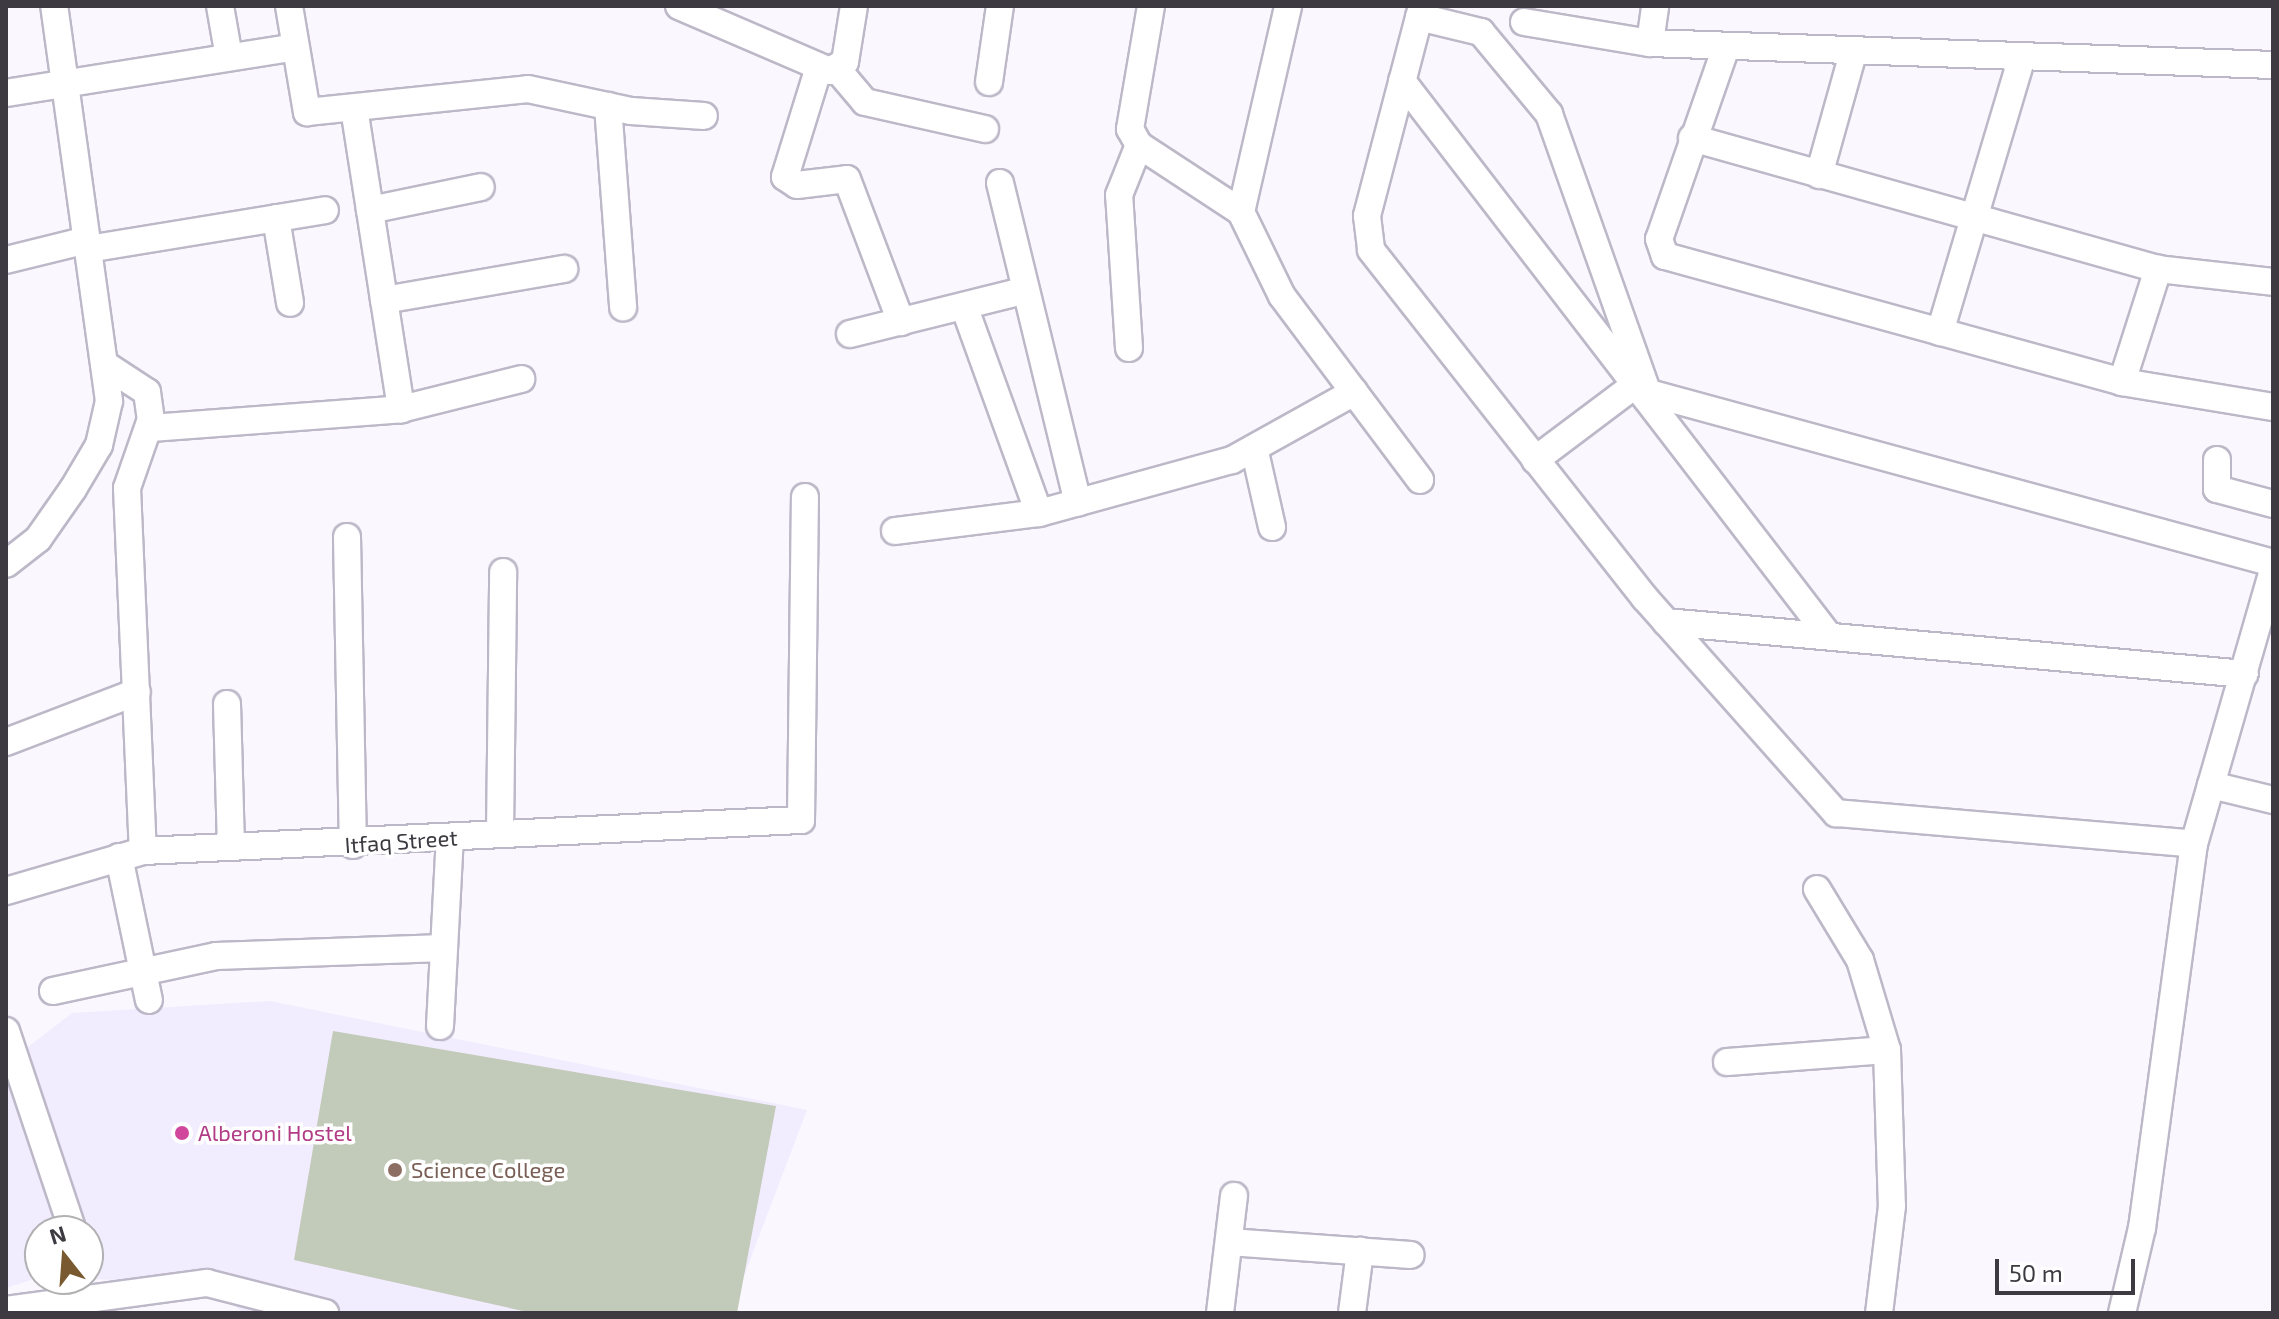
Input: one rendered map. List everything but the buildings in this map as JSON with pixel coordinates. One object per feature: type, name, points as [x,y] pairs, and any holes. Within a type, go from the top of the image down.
[{"type":"street","points":[[6,564],[38,539],[99,445],[109,401],[54,6]]},
{"type":"street","points":[[220,6],[229,57]]},
{"type":"street","points":[[289,6],[307,112],[528,89],[608,106],[704,116]]},
{"type":"street","points":[[679,6],[724,16],[828,68],[865,102],[985,129]]},
{"type":"street","points":[[854,6],[845,62],[828,68],[785,177],[797,185],[844,175],[901,322]]},
{"type":"street","points":[[989,82],[1000,6]]},
{"type":"street","points":[[1129,348],[1119,195],[1139,145],[1129,113],[1151,6]]},
{"type":"street","points":[[1241,212],[1288,6]]},
{"type":"street","points":[[1650,43],[1655,6]]},
{"type":"street","points":[[1640,391],[1549,114],[1481,32],[1420,12],[1364,234],[1535,460],[1666,622],[1836,813],[2194,844]]},
{"type":"street","points":[[1524,22],[1650,43],[1853,53],[2273,65]]},
{"type":"street","points":[[6,93],[64,81],[295,47]]},
{"type":"street","points":[[1726,47],[1659,239],[1665,256],[2122,382],[2273,407]]},
{"type":"street","points":[[1819,175],[1853,53]]},
{"type":"street","points":[[1940,332],[2022,57]]},
{"type":"street","points":[[1402,81],[1829,636]]},
{"type":"street","points":[[608,106],[623,307]]},
{"type":"street","points":[[354,108],[401,409]]},
{"type":"street","points":[[1692,138],[2158,269],[2273,282]]},
{"type":"street","points":[[1139,145],[1241,212],[1282,296],[1420,480]]},
{"type":"street","points":[[1000,183],[1078,503]]},
{"type":"street","points":[[370,210],[481,187]]},
{"type":"street","points":[[6,260],[325,210]]},
{"type":"street","points":[[276,218],[290,303]]},
{"type":"street","points":[[384,300],[564,269]]},
{"type":"street","points":[[2122,382],[2158,269]]},
{"type":"street","points":[[850,334],[1026,290]]},
{"type":"street","points":[[964,306],[1039,513]]},
{"type":"street","points":[[104,364],[147,392],[151,428],[127,488],[137,692],[131,854],[142,970],[149,1000]]},
{"type":"street","points":[[151,428],[401,409],[521,379]]},
{"type":"street","points":[[1535,460],[1640,391],[2273,563]]},
{"type":"street","points":[[895,531],[1039,513],[1255,452],[1354,392]]},
{"type":"street","points":[[1255,452],[1272,527]]},
{"type":"street","points":[[2217,460],[2217,489],[2273,504]]},
{"type":"street","name":"Itfaq Street","points":[[6,891],[131,854],[231,844],[353,845],[500,833],[801,820],[805,497]]},
{"type":"street","points":[[347,537],[353,845]]},
{"type":"street","points":[[2122,1313],[2142,1228],[2194,844],[2273,570]]},
{"type":"street","points":[[500,833],[503,572]]},
{"type":"street","points":[[1666,622],[2245,674]]},
{"type":"street","points":[[6,742],[137,692]]},
{"type":"street","points":[[227,704],[231,844]]},
{"type":"street","points":[[2211,785],[2273,800]]},
{"type":"street","points":[[440,1026],[450,838]]},
{"type":"street","points":[[1817,889],[1860,960],[1887,1050],[1892,1206],[1879,1313]]},
{"type":"street","points":[[53,991],[216,956],[444,948]]},
{"type":"street","points":[[6,1031],[68,1215]]},
{"type":"street","points":[[1727,1062],[1887,1050]]},
{"type":"street","points":[[1220,1313],[1234,1196]]},
{"type":"street","points":[[1229,1242],[1411,1255]]},
{"type":"street","points":[[1352,1313],[1360,1251]]},
{"type":"street","points":[[6,1310],[207,1283],[325,1313]]},
{"type":"shaded area","name":"Science College","points":[[270,1001],[807,1110],[730,1313],[245,1313],[197,1282],[104,1279],[104,1215],[24,1215],[24,1282],[6,1288],[6,1064],[72,1013]]},
{"type":"green space","points":[[333,1031],[776,1106],[737,1313],[532,1313],[294,1260]]},
{"type":"place","name":"Alberoni Hostel","points":[[182,1133]]},
{"type":"place","name":"Science College","points":[[395,1170]]}]
